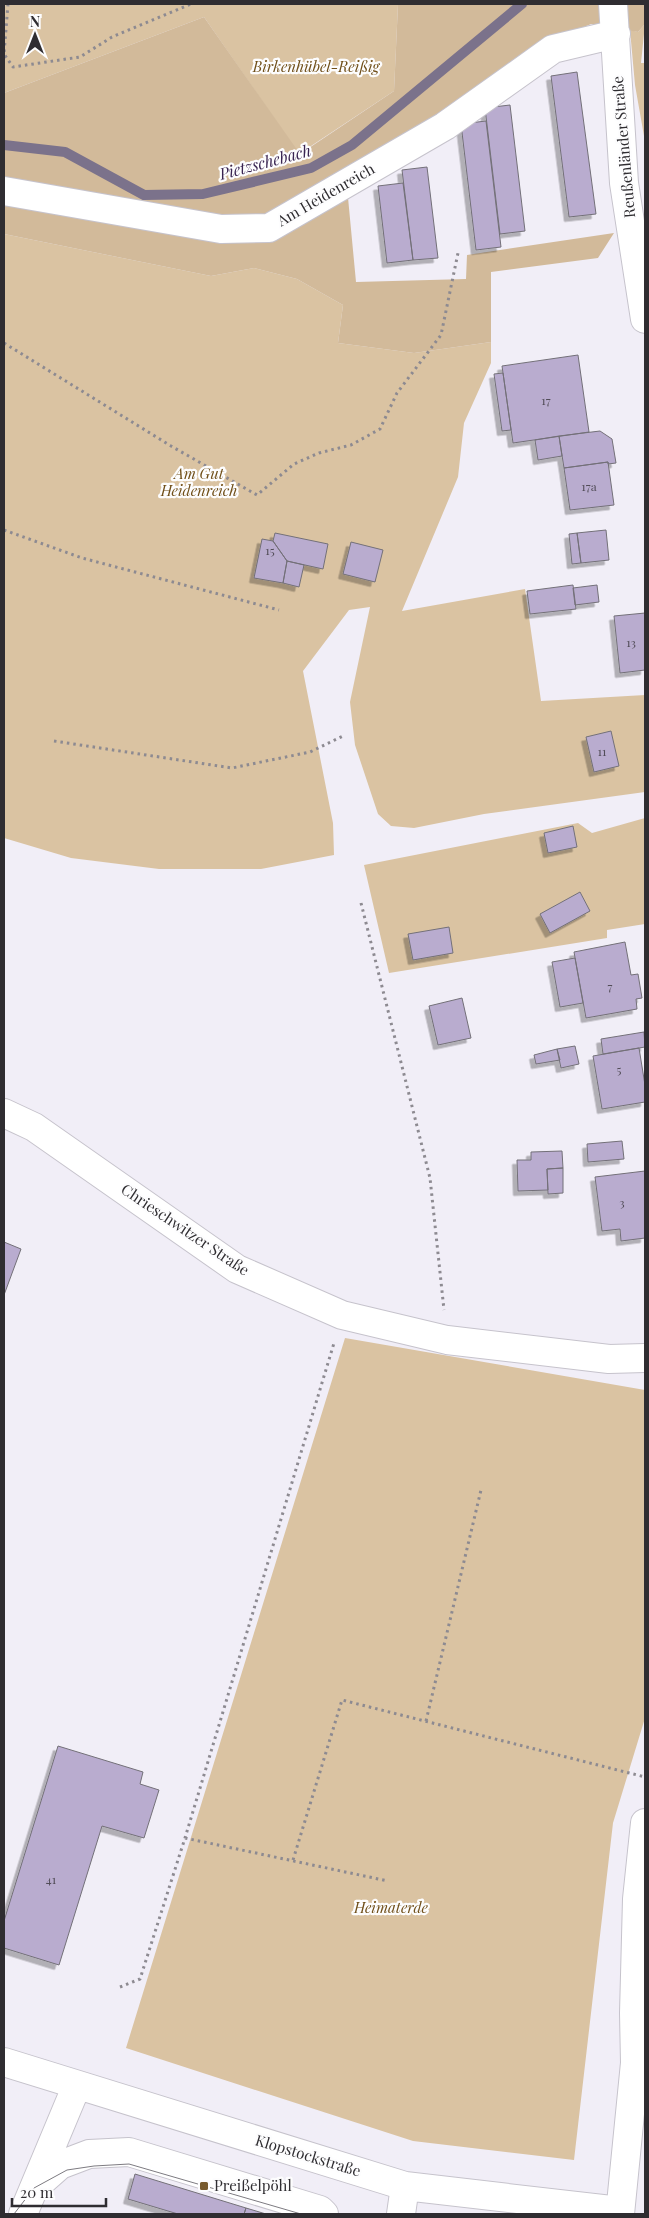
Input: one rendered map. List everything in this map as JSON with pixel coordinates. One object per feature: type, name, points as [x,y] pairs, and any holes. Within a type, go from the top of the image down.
[{"type":"street","name":"Reußenländer Straße","points":[[613,4],[624,183],[644,303]]},
{"type":"street","name":"Am Heidenreich","points":[[4,191],[220,229],[269,228],[445,126],[553,49],[616,34]]},
{"type":"street","name":"Chrieschwitzer Straße","points":[[4,1113],[34,1128],[237,1269],[342,1315],[447,1340],[609,1359],[645,1358]]},
{"type":"street","points":[[620,2213],[640,2064],[634,2013],[637,1899],[645,1822]]},
{"type":"street","name":"Klopstockstraße","points":[[4,2062],[405,2186],[620,2213]]},
{"type":"street","points":[[23,2214],[77,2085]]},
{"type":"street","points":[[34,2188],[60,2165],[89,2154],[129,2152],[320,2210],[324,2214]]},
{"type":"street","points":[[401,2214],[405,2186]]},
{"type":"path","points":[[8,4],[4,54],[13,67],[80,57],[112,37],[191,4]]},
{"type":"path","points":[[4,344],[171,446],[257,495],[294,464],[318,453],[351,445],[380,429],[398,393],[441,335],[458,253]]},
{"type":"path","points":[[4,530],[82,558],[279,610]]},
{"type":"path","points":[[54,741],[232,768],[310,752],[343,736]]},
{"type":"path","points":[[361,903],[430,1178],[447,1340]]},
{"type":"path","points":[[120,1987],[140,1980],[185,1838],[342,1315]]},
{"type":"path","points":[[426,1721],[482,1490]]},
{"type":"path","points":[[293,1860],[342,1700],[645,1776]]},
{"type":"path","points":[[185,1838],[388,1881]]},
{"type":"green space","name":"Birkenhübel-Reißig","points":[[4,4],[398,4],[394,91],[299,154],[204,17],[4,93]]},
{"type":"green space","points":[[645,24],[641,63],[645,63],[644,136],[635,85],[630,30],[638,32]]},
{"type":"green space","name":"Am Gut Heidenreich","points":[[4,234],[211,276],[254,268],[297,279],[343,305],[338,343],[414,353],[491,342],[491,363],[464,423],[458,477],[402,611],[525,589],[541,701],[645,695],[645,792],[484,814],[414,828],[391,826],[378,814],[355,745],[350,702],[370,607],[349,610],[303,671],[333,823],[334,855],[261,869],[159,869],[71,858],[4,838]]},
{"type":"green space","points":[[645,818],[645,924],[607,930],[607,938],[389,973],[364,865],[578,823],[592,833]]},
{"type":"green space","name":"Heimaterde","points":[[345,1338],[645,1390],[645,1718],[613,1823],[574,2160],[413,2141],[126,2048]]},
{"type":"shaded area","points":[[398,4],[645,4],[645,24],[638,32],[591,24],[549,42],[347,187],[356,282],[466,279],[467,255],[614,233],[598,258],[491,272],[491,342],[414,353],[338,343],[343,305],[297,279],[254,268],[211,276],[4,234],[4,93],[204,17],[300,154],[394,91]]},
{"type":"building","points":[[577,72],[596,214],[569,217],[551,76]]},
{"type":"building","points":[[510,105],[525,231],[500,234],[485,108]]},
{"type":"building","points":[[486,121],[501,247],[476,250],[461,124]]},
{"type":"building","points":[[427,167],[438,258],[413,260],[402,170]]},
{"type":"building","points":[[403,183],[413,260],[387,263],[378,186]]},
{"type":"building","points":[[578,355],[589,432],[513,443],[502,366]]},
{"type":"building","points":[[503,373],[511,430],[502,431],[494,374]]},
{"type":"building","points":[[600,431],[612,439],[616,463],[608,464],[608,462],[564,468],[559,436]]},
{"type":"building","points":[[559,436],[562,456],[538,460],[535,440]]},
{"type":"building","points":[[608,462],[614,505],[570,510],[564,468]]},
{"type":"building","points":[[606,530],[609,560],[581,563],[577,533]]},
{"type":"building","points":[[275,533],[328,544],[323,569],[287,561],[273,541]]},
{"type":"building","points":[[577,533],[581,563],[572,564],[569,534]]},
{"type":"building","points":[[262,539],[273,541],[287,561],[283,583],[254,578]]},
{"type":"building","points":[[351,542],[383,550],[375,582],[343,574]]},
{"type":"building","points":[[287,561],[304,565],[299,587],[283,583]]},
{"type":"building","points":[[573,585],[576,609],[530,614],[527,591]]},
{"type":"building","points":[[597,585],[599,602],[575,605],[573,588]]},
{"type":"building","points":[[645,613],[645,670],[620,673],[614,616]]},
{"type":"building","points":[[611,731],[619,766],[594,772],[586,737]]},
{"type":"building","points":[[573,826],[577,847],[548,853],[544,833]]},
{"type":"building","points":[[580,892],[590,911],[550,933],[540,914]]},
{"type":"building","points":[[449,927],[453,953],[413,960],[408,934]]},
{"type":"building","points":[[625,942],[631,975],[638,974],[642,998],[636,999],[637,1009],[586,1018],[574,952]]},
{"type":"building","points":[[575,958],[583,1003],[560,1007],[552,962]]},
{"type":"building","points":[[462,998],[471,1038],[438,1045],[429,1006]]},
{"type":"building","points":[[644,1032],[645,1047],[603,1054],[601,1039]]},
{"type":"building","points":[[575,1046],[579,1064],[561,1068],[557,1049]]},
{"type":"building","points":[[639,1048],[645,1085],[645,1102],[602,1109],[593,1056]]},
{"type":"building","points":[[557,1049],[560,1060],[536,1064],[534,1055]]},
{"type":"building","points":[[622,1141],[624,1159],[588,1162],[587,1144]]},
{"type":"building","points":[[562,1151],[563,1168],[547,1169],[548,1190],[518,1191],[517,1160],[531,1160],[531,1152]]},
{"type":"building","points":[[563,1168],[563,1193],[548,1194],[547,1169]]},
{"type":"building","points":[[645,1171],[645,1238],[621,1241],[620,1229],[602,1231],[595,1177]]},
{"type":"building","points":[[4,1242],[21,1249],[4,1295]]},
{"type":"building","points":[[58,1746],[143,1772],[140,1784],[159,1790],[144,1838],[102,1826],[59,1965],[4,1948],[4,1921]]},
{"type":"building","points":[[135,2174],[246,2208],[244,2214],[178,2214],[128,2199]]},
{"type":"building","points":[[246,2208],[266,2214],[244,2214]]},
{"type":"waterway","name":"Pietzschebach","points":[[4,145],[65,152],[144,195],[203,194],[311,168],[352,145],[522,4]]},
{"type":"tram line","points":[[14,2214],[34,2188],[67,2170],[129,2164],[301,2214]]},
{"type":"place","name":"Preißelpöhl","points":[[204,2186]]}]
